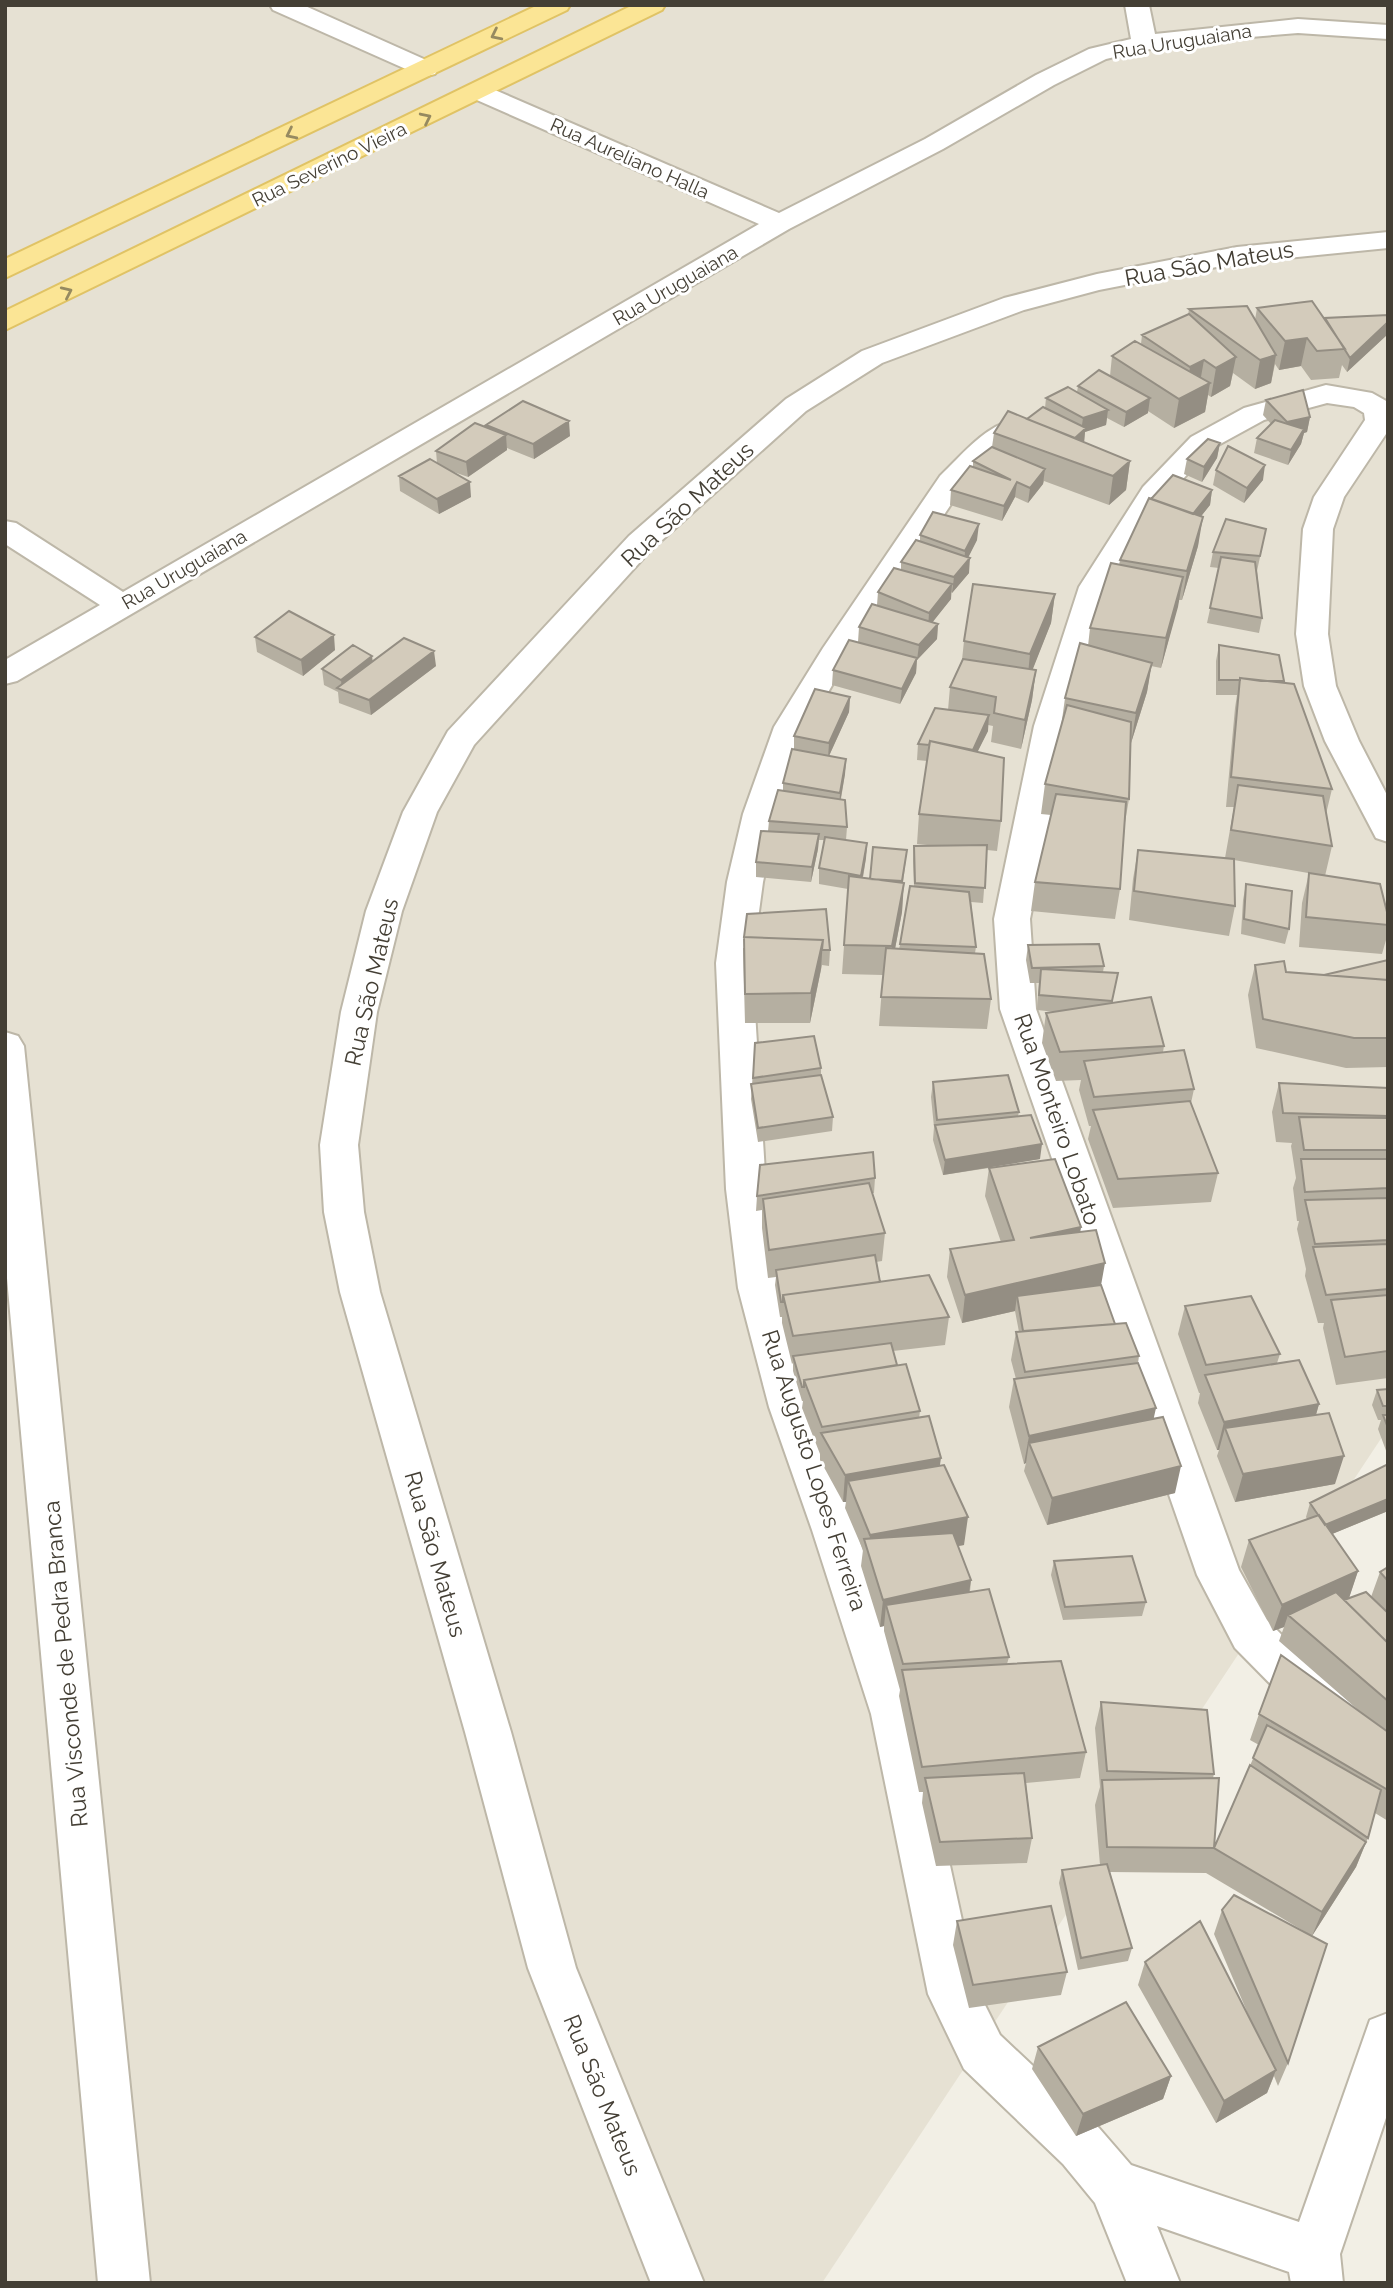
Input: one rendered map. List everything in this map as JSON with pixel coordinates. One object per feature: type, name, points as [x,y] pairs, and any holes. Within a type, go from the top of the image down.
[{"type":"main road","name":"Rua Severino Vieira","points":[[5,270],[558,5]]},
{"type":"main road","name":"Rua Severino Vieira","points":[[5,322],[653,5]]},
{"type":"main road","points":[[77,236],[125,265]]},
{"type":"street","points":[[282,5],[426,69]]},
{"type":"street","points":[[1138,5],[1144,43]]},
{"type":"street","name":"Rua Uruguaiana","points":[[5,674],[780,223],[934,144],[1045,80],[1098,54],[1144,43],[1215,33],[1298,26],[1388,32]]},
{"type":"street","name":"Rua Aureliano Halla","points":[[479,92],[780,223]]},
{"type":"street","name":"Rua São Mateus","points":[[678,2283],[552,1968],[488,1732],[360,1292],[344,1212],[339,1145],[359,1012],[388,899],[420,812],[460,739],[640,543],[796,405],[873,357],[1014,304],[1097,282],[1237,255],[1388,240]]},
{"type":"street","name":"Rua Monteiro Lobato","points":[[1388,830],[1342,741],[1320,686],[1312,635],[1318,529],[1329,497],[1380,420],[1378,409],[1363,399],[1326,394],[1254,414],[1201,443],[1154,493],[1095,587],[1051,726],[1012,919],[1018,1009],[1219,1574],[1251,1634],[1321,1705],[1388,1755]]},
{"type":"street","name":"Rua Augusto Lopes Ferreira","points":[[1010,430],[975,458],[951,482],[841,644],[791,727],[761,814],[744,890],[734,962],[738,1074],[746,1189],[758,1288],[790,1407],[834,1530],[894,1714],[953,1994],[982,2052],[1081,2146],[1114,2185]]},
{"type":"street","points":[[5,530],[122,605]]},
{"type":"street","name":"Rua Visconde de Pedra Branca","points":[[5,1046],[124,2283]]},
{"type":"street","points":[[1114,2185],[1315,2268],[1388,2037]]},
{"type":"street","points":[[1114,2185],[1154,2283]]},
{"type":"shaded area","points":[[5,5],[1388,5],[1388,1428],[822,2283],[5,2283]]},
{"type":"building","points":[[1312,301],[1345,349],[1317,351],[1307,338],[1285,341],[1257,308]]},
{"type":"building","points":[[1247,306],[1276,355],[1260,360],[1189,309]]},
{"type":"building","points":[[1189,314],[1236,357],[1216,368],[1204,360],[1190,367],[1142,335]]},
{"type":"building","points":[[1388,315],[1388,322],[1350,358],[1325,318]]},
{"type":"building","points":[[1135,341],[1210,383],[1179,399],[1112,356]]},
{"type":"building","points":[[1099,370],[1150,398],[1126,412],[1078,386]]},
{"type":"building","points":[[1068,387],[1108,410],[1083,418],[1046,398]]},
{"type":"building","points":[[1303,390],[1310,417],[1287,422],[1266,400]]},
{"type":"building","points":[[523,401],[569,421],[533,444],[486,425]]},
{"type":"building","points":[[1043,407],[1086,428],[1075,438],[1027,419]]},
{"type":"building","points":[[1008,411],[1130,461],[1113,476],[994,433]]},
{"type":"building","points":[[1275,420],[1304,429],[1291,450],[1257,438]]},
{"type":"building","points":[[475,423],[506,435],[466,462],[436,451]]},
{"type":"building","points":[[1208,439],[1220,443],[1204,467],[1187,459]]},
{"type":"building","points":[[1228,446],[1265,465],[1247,488],[1216,470]]},
{"type":"building","points":[[992,447],[1045,469],[1030,488],[1017,482],[1004,506],[951,490],[970,466],[1011,480],[973,461]]},
{"type":"building","points":[[430,459],[470,482],[437,499],[399,476]]},
{"type":"building","points":[[1173,475],[1212,490],[1193,514],[1151,499]]},
{"type":"building","points":[[1149,498],[1203,517],[1187,571],[1120,560]]},
{"type":"building","points":[[933,512],[979,524],[965,551],[920,535]]},
{"type":"building","points":[[1226,519],[1266,529],[1260,556],[1213,552]]},
{"type":"building","points":[[916,540],[970,558],[954,577],[901,562]]},
{"type":"building","points":[[1221,557],[1255,562],[1262,618],[1210,608]]},
{"type":"building","points":[[1111,563],[1183,577],[1166,638],[1090,628]]},
{"type":"building","points":[[894,568],[952,584],[929,613],[878,592]]},
{"type":"building","points":[[973,584],[1055,594],[1030,654],[964,641]]},
{"type":"building","points":[[872,604],[938,624],[919,645],[859,627]]},
{"type":"building","points":[[289,611],[334,635],[301,660],[255,637]]},
{"type":"building","points":[[404,638],[434,651],[369,700],[337,688]]},
{"type":"building","points":[[849,640],[917,658],[902,689],[833,670]]},
{"type":"building","points":[[1080,643],[1152,663],[1136,713],[1065,698]]},
{"type":"building","points":[[353,645],[372,656],[341,680],[322,669]]},
{"type":"building","points":[[1219,645],[1279,655],[1284,681],[1240,678],[1219,680]]},
{"type":"building","points":[[963,659],[1036,670],[1025,720],[994,713],[996,697],[950,687]]},
{"type":"building","points":[[1240,678],[1294,684],[1332,789],[1231,777]]},
{"type":"building","points":[[815,689],[850,697],[829,743],[794,736]]},
{"type":"building","points":[[1067,705],[1131,722],[1129,799],[1045,784]]},
{"type":"building","points":[[935,708],[989,715],[973,750],[930,741],[929,745],[918,744]]},
{"type":"building","points":[[930,741],[1004,758],[1001,821],[919,814]]},
{"type":"building","points":[[792,749],[846,759],[840,793],[783,783]]},
{"type":"building","points":[[1238,785],[1323,796],[1332,846],[1231,830]]},
{"type":"building","points":[[778,790],[845,800],[847,827],[769,821]]},
{"type":"building","points":[[1056,794],[1126,802],[1120,889],[1035,882]]},
{"type":"building","points":[[761,831],[819,834],[812,867],[756,862]]},
{"type":"building","points":[[825,837],[867,843],[861,876],[819,868]]},
{"type":"building","points":[[987,845],[985,888],[915,883],[914,846]]},
{"type":"building","points":[[873,847],[907,850],[902,881],[870,879]]},
{"type":"building","points":[[1138,850],[1234,859],[1235,906],[1134,891]]},
{"type":"building","points":[[1309,873],[1380,884],[1388,925],[1306,917]]},
{"type":"building","points":[[849,876],[904,883],[892,946],[844,945]]},
{"type":"building","points":[[1246,884],[1292,891],[1289,929],[1244,919]]},
{"type":"building","points":[[910,886],[969,892],[976,947],[900,944]]},
{"type":"building","points":[[826,909],[830,950],[822,950],[823,940],[744,937],[747,914]]},
{"type":"building","points":[[744,937],[823,940],[811,993],[745,994]]},
{"type":"building","points":[[1099,944],[1104,966],[1032,968],[1028,945]]},
{"type":"building","points":[[886,948],[984,954],[991,999],[881,997]]},
{"type":"building","points":[[1388,960],[1388,980],[1324,975]]},
{"type":"building","points":[[1284,961],[1286,972],[1388,980],[1388,1038],[1354,1038],[1263,1019],[1255,965]]},
{"type":"building","points":[[1041,969],[1118,973],[1112,1001],[1039,995]]},
{"type":"building","points":[[1151,997],[1164,1046],[1060,1052],[1046,1013]]},
{"type":"building","points":[[814,1036],[821,1068],[753,1078],[755,1043]]},
{"type":"building","points":[[1184,1050],[1194,1089],[1094,1097],[1084,1061]]},
{"type":"building","points":[[821,1075],[833,1117],[758,1128],[751,1084]]},
{"type":"building","points":[[1008,1075],[1019,1112],[937,1120],[933,1082]]},
{"type":"building","points":[[1279,1083],[1388,1088],[1388,1116],[1283,1113]]},
{"type":"building","points":[[1190,1101],[1218,1173],[1118,1179],[1093,1110]]},
{"type":"building","points":[[1031,1115],[1042,1144],[945,1160],[935,1125]]},
{"type":"building","points":[[1299,1117],[1388,1118],[1388,1150],[1304,1150]]},
{"type":"building","points":[[873,1152],[875,1178],[757,1196],[760,1165]]},
{"type":"building","points":[[1055,1159],[1081,1227],[1030,1238],[1096,1230],[1105,1263],[965,1295],[950,1249],[1014,1240],[989,1168]]},
{"type":"building","points":[[1301,1159],[1388,1159],[1388,1188],[1305,1192]]},
{"type":"building","points":[[869,1183],[885,1233],[769,1250],[763,1199]]},
{"type":"building","points":[[1388,1198],[1388,1240],[1315,1244],[1305,1200]]},
{"type":"building","points":[[1388,1244],[1388,1289],[1326,1295],[1313,1247]]},
{"type":"building","points":[[875,1255],[880,1282],[783,1295],[781,1302],[776,1270]]},
{"type":"building","points":[[929,1275],[949,1317],[793,1336],[783,1295]]},
{"type":"building","points":[[1101,1285],[1115,1324],[1023,1331],[1017,1296]]},
{"type":"building","points":[[1388,1295],[1388,1351],[1345,1357],[1331,1300]]},
{"type":"building","points":[[1251,1296],[1280,1354],[1206,1365],[1185,1306]]},
{"type":"building","points":[[1126,1323],[1139,1356],[1025,1372],[1016,1332]]},
{"type":"building","points":[[891,1343],[897,1365],[804,1380],[802,1387],[793,1356]]},
{"type":"building","points":[[1299,1360],[1319,1404],[1224,1422],[1205,1375]]},
{"type":"building","points":[[1138,1363],[1156,1408],[1029,1436],[1014,1379]]},
{"type":"building","points":[[906,1364],[920,1411],[822,1427],[804,1380]]},
{"type":"building","points":[[1388,1389],[1388,1406],[1383,1406],[1377,1390]]},
{"type":"building","points":[[1329,1413],[1344,1456],[1243,1474],[1225,1428]]},
{"type":"building","points":[[1383,1415],[1388,1415],[1388,1428]]},
{"type":"building","points":[[929,1416],[941,1458],[845,1475],[821,1433]]},
{"type":"building","points":[[1163,1417],[1181,1466],[1052,1498],[1029,1443]]},
{"type":"building","points":[[1388,1464],[1388,1499],[1325,1525],[1310,1503]]},
{"type":"building","points":[[944,1465],[968,1517],[870,1535],[848,1481]]},
{"type":"building","points":[[1319,1515],[1358,1571],[1282,1605],[1249,1540]]},
{"type":"building","points":[[953,1533],[971,1580],[883,1600],[864,1539]]},
{"type":"building","points":[[1132,1556],[1146,1602],[1065,1607],[1054,1561]]},
{"type":"building","points":[[1388,1567],[1388,1581],[1380,1572]]},
{"type":"building","points":[[989,1589],[1009,1657],[903,1664],[886,1605]]},
{"type":"building","points":[[1336,1592],[1388,1643],[1388,1701],[1288,1615]]},
{"type":"building","points":[[1366,1592],[1388,1613],[1388,1643],[1344,1600]]},
{"type":"building","points":[[1281,1655],[1388,1732],[1388,1790],[1259,1714]]},
{"type":"building","points":[[1061,1661],[1086,1752],[922,1767],[902,1670]]},
{"type":"building","points":[[1101,1702],[1207,1710],[1214,1774],[1107,1771]]},
{"type":"building","points":[[1267,1725],[1381,1790],[1368,1838],[1253,1758]]},
{"type":"building","points":[[1250,1765],[1366,1842],[1322,1912],[1214,1848]]},
{"type":"building","points":[[1024,1773],[1032,1838],[940,1842],[925,1778]]},
{"type":"building","points":[[1219,1778],[1214,1848],[1107,1847],[1102,1780]]},
{"type":"building","points":[[1107,1864],[1132,1948],[1081,1958],[1062,1870]]},
{"type":"building","points":[[1234,1895],[1327,1944],[1288,2063],[1222,1910]]},
{"type":"building","points":[[1051,1906],[1067,1972],[973,1985],[957,1921]]},
{"type":"building","points":[[1200,1921],[1276,2070],[1224,2101],[1145,1962]]},
{"type":"building","points":[[1126,2002],[1171,2076],[1083,2114],[1038,2047]]}]
